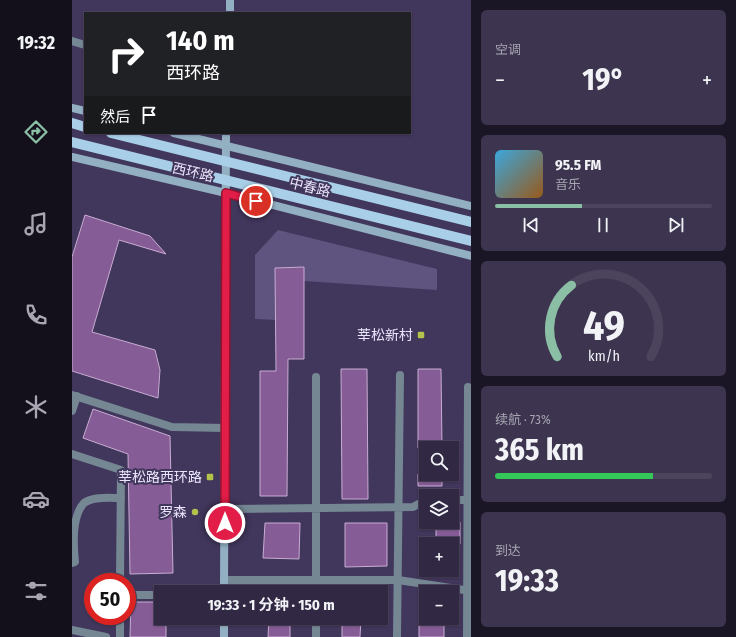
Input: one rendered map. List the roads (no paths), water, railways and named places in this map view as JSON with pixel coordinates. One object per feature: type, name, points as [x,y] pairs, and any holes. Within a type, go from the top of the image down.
[{"type":"main road","points":[[230,0],[230,12]]},
{"type":"main road","points":[[72,108],[84,111]]},
{"type":"main road","points":[[72,123],[84,127]]},
{"type":"main road","name":"中春路","points":[[115,134],[471,222]]},
{"type":"main road","points":[[178,134],[471,206]]},
{"type":"main road","points":[[224,585],[226,134]]},
{"type":"main road","name":"中春路","points":[[72,142],[471,241]]},
{"type":"main road","name":"西环路","points":[[72,157],[226,193],[471,256]]},
{"type":"main road","points":[[224,625],[224,637]]},
{"type":"street","points":[[72,41],[84,45]]},
{"type":"street","points":[[397,637],[400,375]]},
{"type":"street","points":[[316,377],[316,585]]},
{"type":"street","points":[[467,637],[469,590],[468,387],[471,388]]},
{"type":"street","points":[[72,411],[74,396],[172,427],[225,428]]},
{"type":"street","points":[[72,454],[121,470],[120,573]]},
{"type":"street","points":[[72,563],[75,562],[72,520],[84,502],[96,499],[121,498]]},
{"type":"street","points":[[225,509],[413,507],[419,504]]},
{"type":"street","points":[[224,580],[398,580],[469,590]]},
{"type":"street","points":[[136,595],[154,595]]},
{"type":"street","points":[[120,625],[120,637]]},
{"type":"street","points":[[316,625],[316,637]]},
{"type":"street","points":[[72,630],[106,637]]},
{"type":"place","name":"莘松新村","points":[[421,335]]},
{"type":"place","name":"莘松路西环路","points":[[210,477]]},
{"type":"place","name":"罗森","points":[[195,512]]}]
